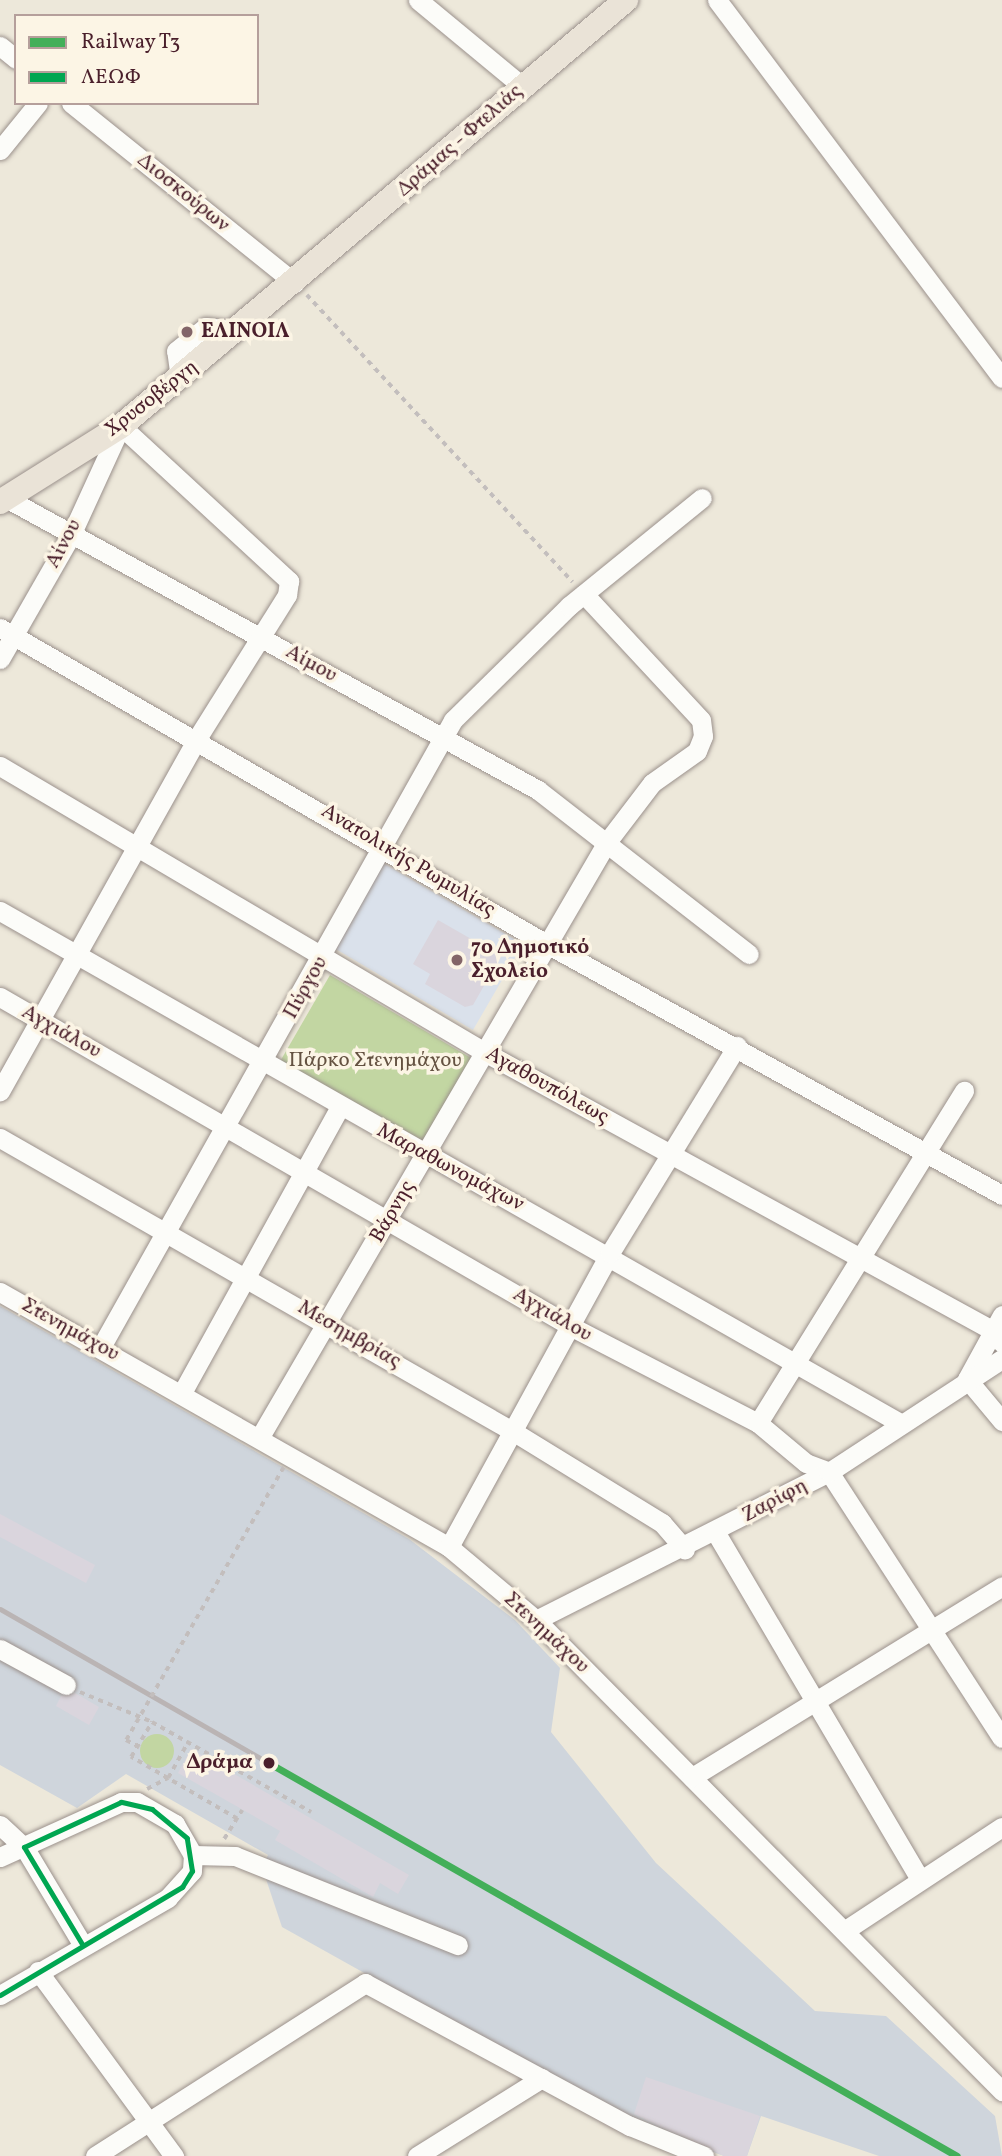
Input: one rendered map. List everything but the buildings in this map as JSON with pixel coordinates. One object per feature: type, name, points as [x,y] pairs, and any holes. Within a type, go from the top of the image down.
[{"type":"main road","name":"Δράμας - Φτελιάς","points":[[295,283],[522,86],[626,0]]},
{"type":"main road","name":"Χρυσοβέργη","points":[[3,500],[121,426],[295,283]]},
{"type":"street","points":[[418,0],[522,86]]},
{"type":"street","points":[[717,0],[1002,378]]},
{"type":"street","points":[[0,46],[14,57]]},
{"type":"street","points":[[0,150],[36,105]]},
{"type":"street","name":"Διοσκούρων","points":[[73,105],[295,283]]},
{"type":"street","points":[[0,1091],[198,737],[287,595],[287,577],[121,426]]},
{"type":"street","name":"Αίνου","points":[[0,659],[7,631],[71,535],[121,426]]},
{"type":"street","name":"Πύργου","points":[[101,1347],[264,1066],[444,736],[584,594],[702,498]]},
{"type":"street","name":"Αίμου","points":[[3,500],[444,736],[538,790],[749,954]]},
{"type":"street","name":"Βάρνης","points":[[261,1435],[486,1053],[545,943],[607,842],[652,783],[697,751],[703,736],[701,720],[584,594]]},
{"type":"street","name":"Ανατολικής Ρωμυλίας","points":[[7,631],[198,737],[545,943],[737,1046],[1002,1195]]},
{"type":"street","name":"Αγαθουπόλεως","points":[[0,766],[486,1053],[860,1258],[999,1330]]},
{"type":"street","name":"Μαραθωνομάχων","points":[[0,911],[264,1066],[425,1156],[610,1253],[900,1423]]},
{"type":"street","name":"Αγχιάλου","points":[[0,997],[305,1170],[572,1327],[758,1423],[806,1463],[829,1472],[935,1629],[1002,1738]]},
{"type":"street","points":[[449,1547],[572,1327],[610,1253],[737,1046]]},
{"type":"street","points":[[758,1423],[923,1151],[964,1091]]},
{"type":"street","points":[[183,1391],[339,1108]]},
{"type":"street","name":"Μεσημβρίας","points":[[0,1138],[329,1323],[514,1432],[662,1523],[685,1549]]},
{"type":"street","name":"Στενημάχου","points":[[0,1292],[261,1435],[449,1547],[536,1620],[1002,2091]]},
{"type":"street","points":[[999,1330],[967,1379],[1002,1421]]},
{"type":"street","name":"Ζαρίφη","points":[[536,1620],[685,1549],[829,1472],[967,1379],[1002,1359]]},
{"type":"street","points":[[716,1533],[919,1877]]},
{"type":"street","points":[[692,1777],[816,1704],[1002,1587]]},
{"type":"street","points":[[0,1649],[66,1685]]},
{"type":"street","points":[[0,1857],[121,1802],[137,1802],[175,1824],[193,1855],[182,1887],[0,1995]]},
{"type":"street","points":[[0,1825],[24,1847],[82,1944]]},
{"type":"street","points":[[844,1931],[919,1877],[1002,1827]]},
{"type":"street","points":[[193,1855],[215,1853],[458,1945]]},
{"type":"street","points":[[38,1971],[174,2156]]},
{"type":"street","points":[[95,2156],[365,1983],[689,2154]]},
{"type":"street","points":[[417,2156],[542,2078]]},
{"type":"path","points":[[295,283],[584,594]]},
{"type":"path","points":[[138,1746],[126,1740],[284,1466]]},
{"type":"path","points":[[66,1685],[152,1722],[311,1812]]},
{"type":"path","points":[[152,1722],[131,1757],[237,1819]]},
{"type":"path","points":[[121,1802],[168,1778],[188,1742]]},
{"type":"path","points":[[215,1853],[242,1810]]},
{"type":"shaded area","points":[[383,863],[523,944],[473,1030],[334,948]]},
{"type":"shaded area","points":[[0,1306],[409,1539],[515,1620],[560,1668],[551,1732],[656,1863],[815,2011],[886,2016],[995,2116],[1002,2156],[879,2156],[761,2116],[747,2156],[724,2156],[631,2122],[282,1927],[262,1867],[268,1855],[126,1774],[77,1808],[0,1765]]},
{"type":"green space","name":"Πάρκο Στενημάχου","points":[[330,975],[471,1058],[419,1147],[278,1065]]},
{"type":"green space","points":[[157,1734],[169,1739],[174,1751],[169,1763],[157,1768],[145,1763],[140,1751],[145,1739]]},
{"type":"railway","points":[[0,1609],[269,1763]]},
{"type":"rail line","name":"T3","points":[[269,1763],[957,2156]]},
{"type":"transit line","name":"ΛΕΩΦ","points":[[0,1995],[182,1887],[192,1871],[187,1838],[152,1809],[121,1802],[24,1847],[82,1944]]},
{"type":"place","name":"ΕΛΙΝΟΙΛ","points":[[187,332]]},
{"type":"place","name":"7ο Δημοτικό Σχολείο","points":[[457,960]]},
{"type":"place","name":"Δράμα","points":[[269,1763]]}]
